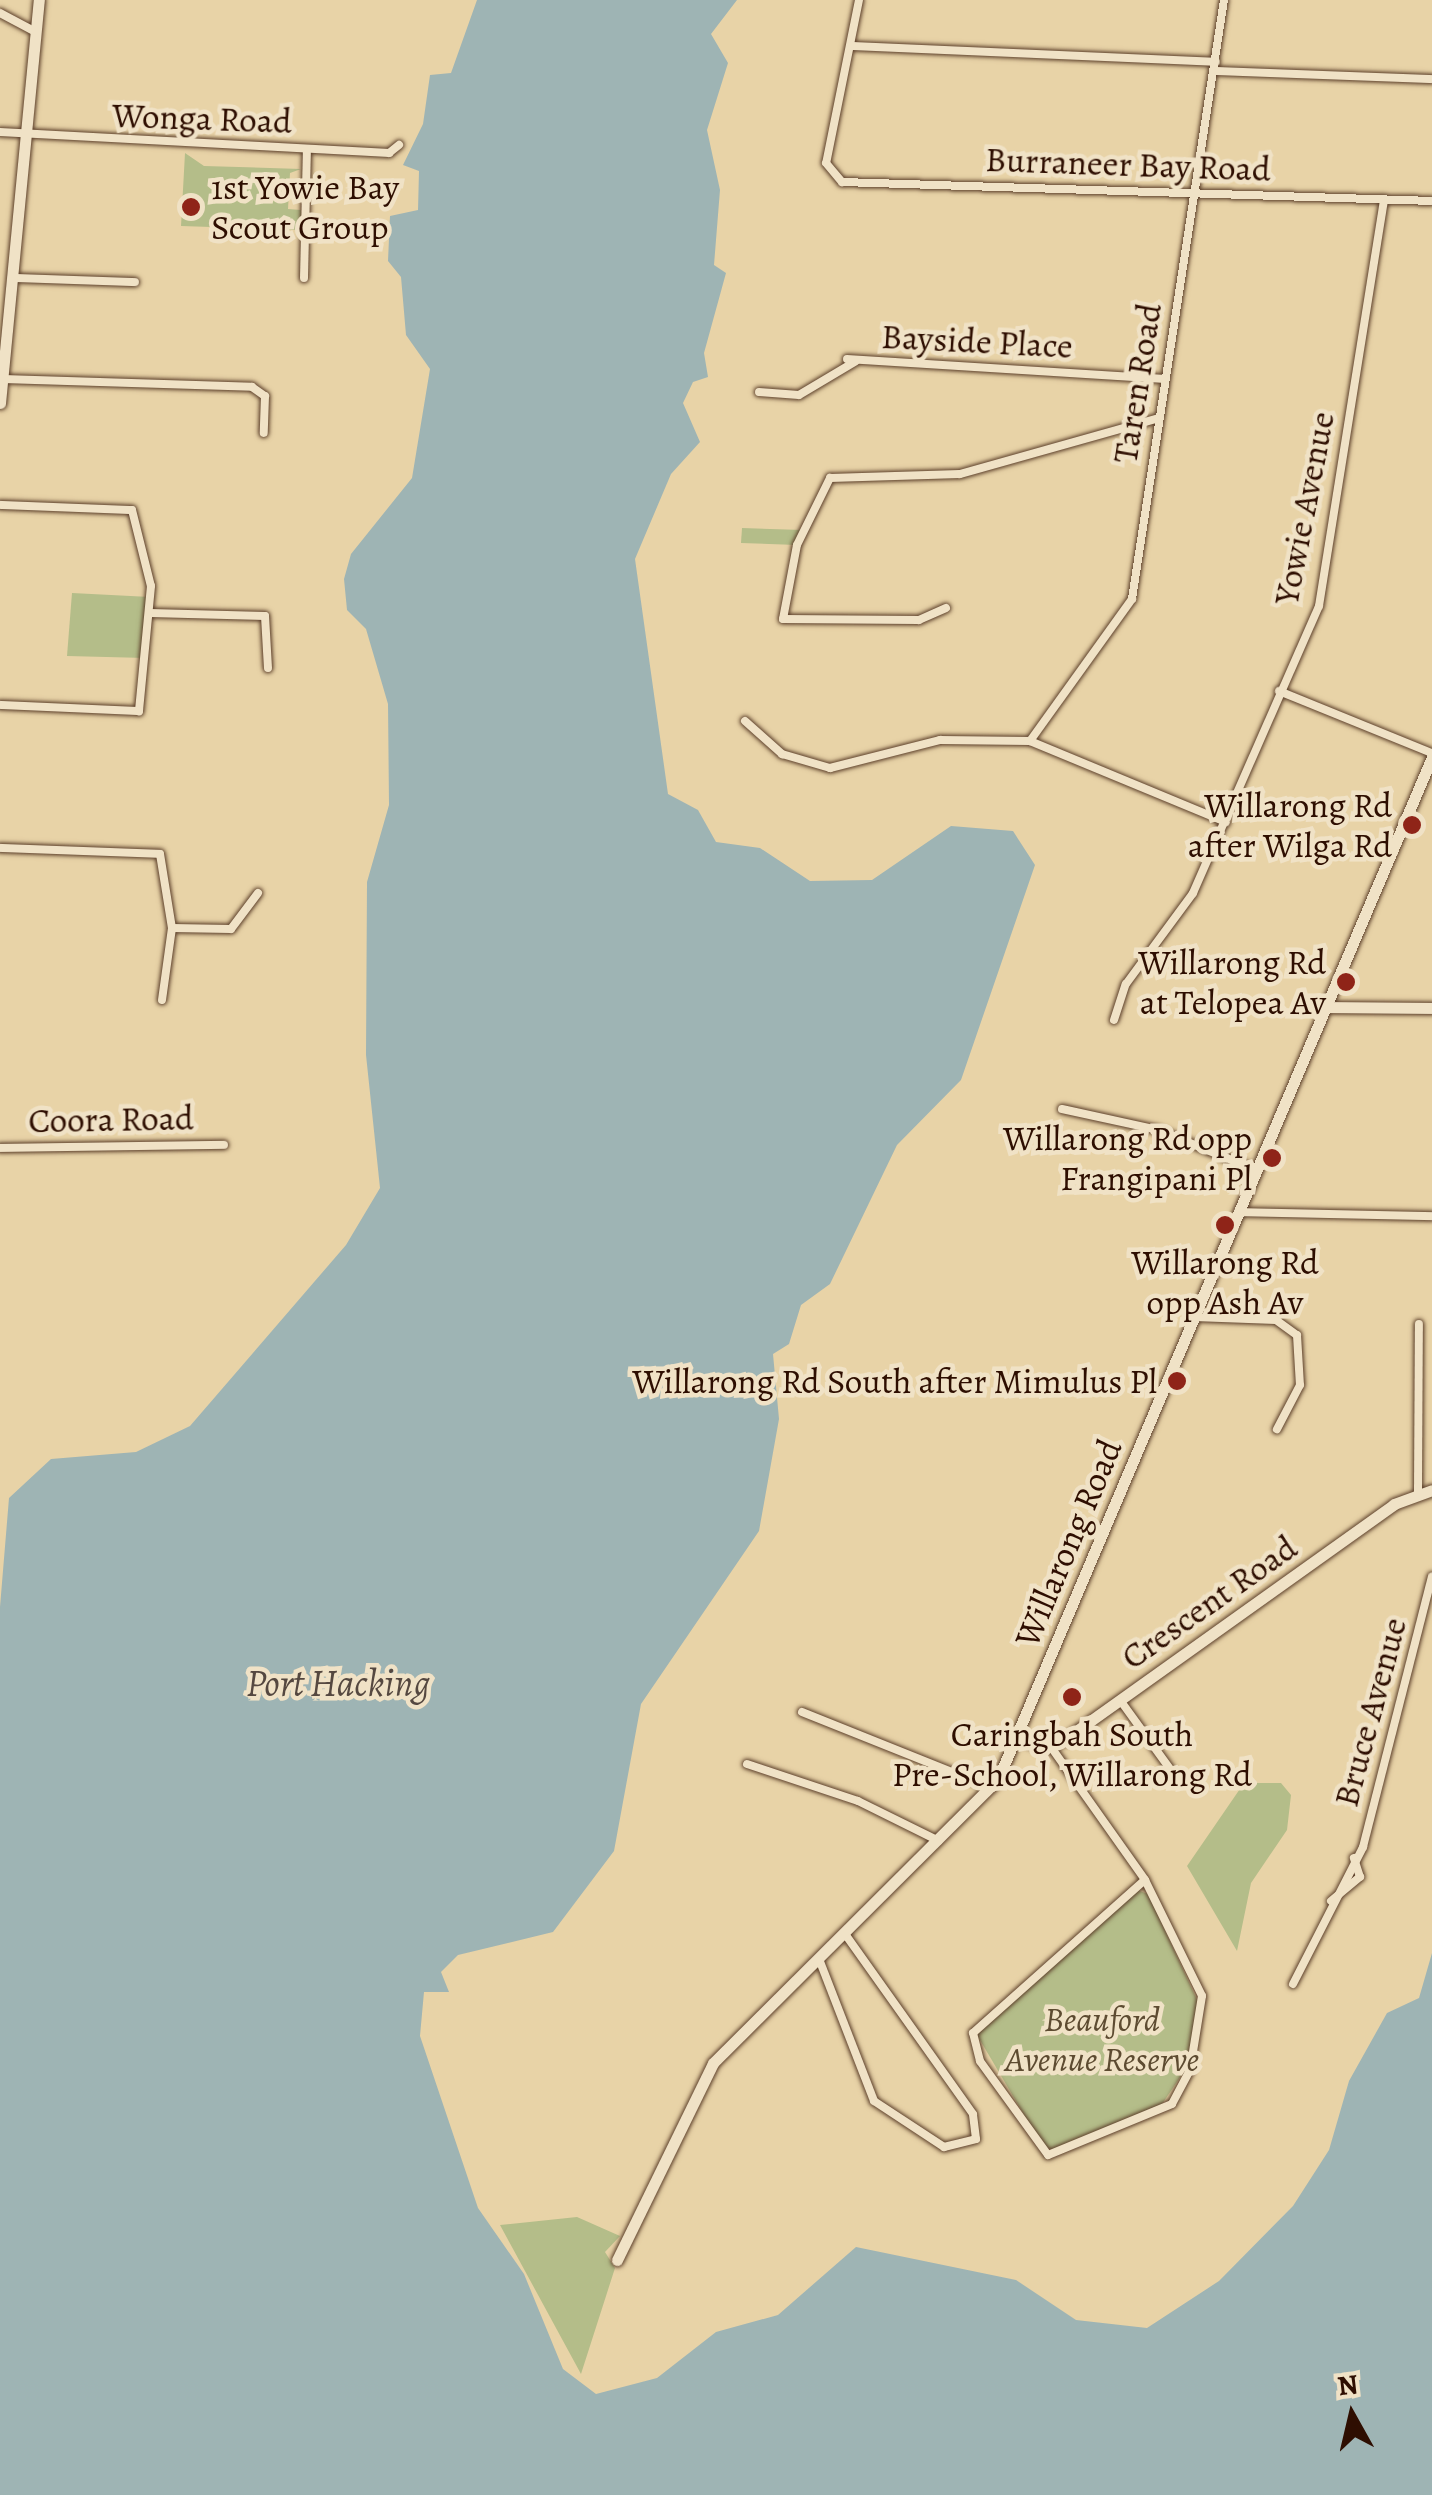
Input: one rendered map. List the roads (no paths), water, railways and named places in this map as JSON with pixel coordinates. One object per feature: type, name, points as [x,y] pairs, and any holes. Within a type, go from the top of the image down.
[{"type":"street","points":[[0,403],[39,0]]},
{"type":"street","points":[[859,0],[851,46],[1432,79]]},
{"type":"street","name":"Taren Road","points":[[1030,741],[1124,619],[1224,0]]},
{"type":"street","points":[[0,12],[35,32]]},
{"type":"street","name":"Burraneer Bay Road","points":[[851,46],[827,171],[853,183],[1432,201]]},
{"type":"street","name":"Wonga Road","points":[[0,132],[390,153],[400,145]]},
{"type":"street","points":[[304,278],[308,149]]},
{"type":"street","name":"Yowie Avenue","points":[[1114,1020],[1126,984],[1188,902],[1322,594],[1384,200]]},
{"type":"street","points":[[13,278],[135,282]]},
{"type":"street","name":"Bayside Place","points":[[760,392],[800,395],[851,360],[1164,379]]},
{"type":"street","points":[[2,380],[252,387],[265,396],[264,433]]},
{"type":"street","points":[[946,608],[920,620],[783,619],[797,545],[830,478],[960,474],[1159,418]]},
{"type":"street","points":[[0,505],[132,510],[150,613],[140,711],[0,706]]},
{"type":"street","points":[[150,613],[264,616],[268,668]]},
{"type":"street","points":[[1279,691],[1432,755]]},
{"type":"street","points":[[745,721],[782,754],[830,768],[940,740],[1030,741],[1226,822]]},
{"type":"street","name":"Willarong Road","points":[[617,2260],[713,2063],[992,1788],[1429,770],[1432,755]]},
{"type":"street","points":[[0,848],[160,854],[172,928],[162,1000]]},
{"type":"street","points":[[172,928],[231,929],[258,893]]},
{"type":"street","points":[[1326,1007],[1432,1008]]},
{"type":"street","points":[[1062,1109],[1158,1130],[1256,1170]]},
{"type":"street","name":"Coora Road","points":[[0,1148],[224,1145]]},
{"type":"street","points":[[1238,1212],[1432,1216]]},
{"type":"street","points":[[1194,1318],[1276,1320],[1298,1335],[1300,1385],[1276,1429]]},
{"type":"street","points":[[1418,1494],[1419,1324]]},
{"type":"street","name":"Crescent Road","points":[[1051,1747],[1418,1494],[1432,1490]]},
{"type":"street","name":"Bruce Avenue","points":[[1293,1984],[1328,1904],[1354,1858],[1432,1577]]},
{"type":"street","points":[[1119,1699],[1172,1773]]},
{"type":"street","points":[[802,1712],[992,1788]]},
{"type":"street","points":[[1016,1737],[1051,1747],[1145,1880],[1202,1996],[1187,2081],[1164,2110],[1048,2155],[980,2061],[973,2033],[1145,1880]]},
{"type":"street","points":[[746,1764],[858,1801],[940,1842]]},
{"type":"street","name":"Bruce Avenue","points":[[1328,1904],[1360,1878],[1354,1858]]},
{"type":"street","points":[[819,1959],[882,2109],[944,2147],[963,2146],[981,2128],[845,1934]]},
{"type":"water","name":"Port Hacking","points":[[477,0],[737,0],[711,34],[728,63],[707,130],[720,190],[714,265],[726,273],[704,353],[708,377],[693,382],[683,403],[700,442],[671,474],[635,559],[668,794],[698,810],[716,842],[760,848],[810,881],[872,880],[951,826],[1013,831],[1035,865],[961,1080],[897,1145],[830,1284],[801,1305],[789,1344],[773,1354],[779,1419],[759,1531],[641,1704],[614,1851],[553,1932],[458,1955],[441,1972],[449,1992],[424,1992],[420,2036],[478,2208],[524,2274],[563,2369],[596,2394],[657,2378],[716,2332],[778,2315],[856,2247],[1016,2280],[1076,2320],[1147,2328],[1219,2281],[1293,2206],[1329,2150],[1349,2081],[1387,2013],[1419,1998],[1432,1953],[1432,2495],[0,2495],[0,1607],[9,1498],[51,1459],[136,1452],[190,1426],[346,1245],[380,1188],[366,1055],[367,882],[389,805],[388,704],[366,629],[347,610],[344,579],[351,554],[412,478],[430,369],[406,335],[401,277],[388,261],[390,216],[418,210],[419,171],[403,165],[423,124],[430,75],[451,73]]},
{"type":"place","name":"1st Yowie Bay Scout Group","points":[[191,207]]},
{"type":"place","name":"Willarong Rd after Wilga Rd","points":[[1412,825]]},
{"type":"place","name":"Willarong Rd at Telopea Av","points":[[1346,982]]},
{"type":"place","name":"Willarong Rd opp Frangipani Pl","points":[[1272,1158]]},
{"type":"place","name":"Willarong Rd opp Ash Av","points":[[1225,1225]]},
{"type":"place","name":"Willarong Rd South after Mimulus Pl","points":[[1177,1381]]},
{"type":"place","name":"Caringbah South Pre-School, Willarong Rd","points":[[1072,1697]]},
{"type":"park label","name":"Beauford Avenue Reserve","points":[[1102,2039]]}]
